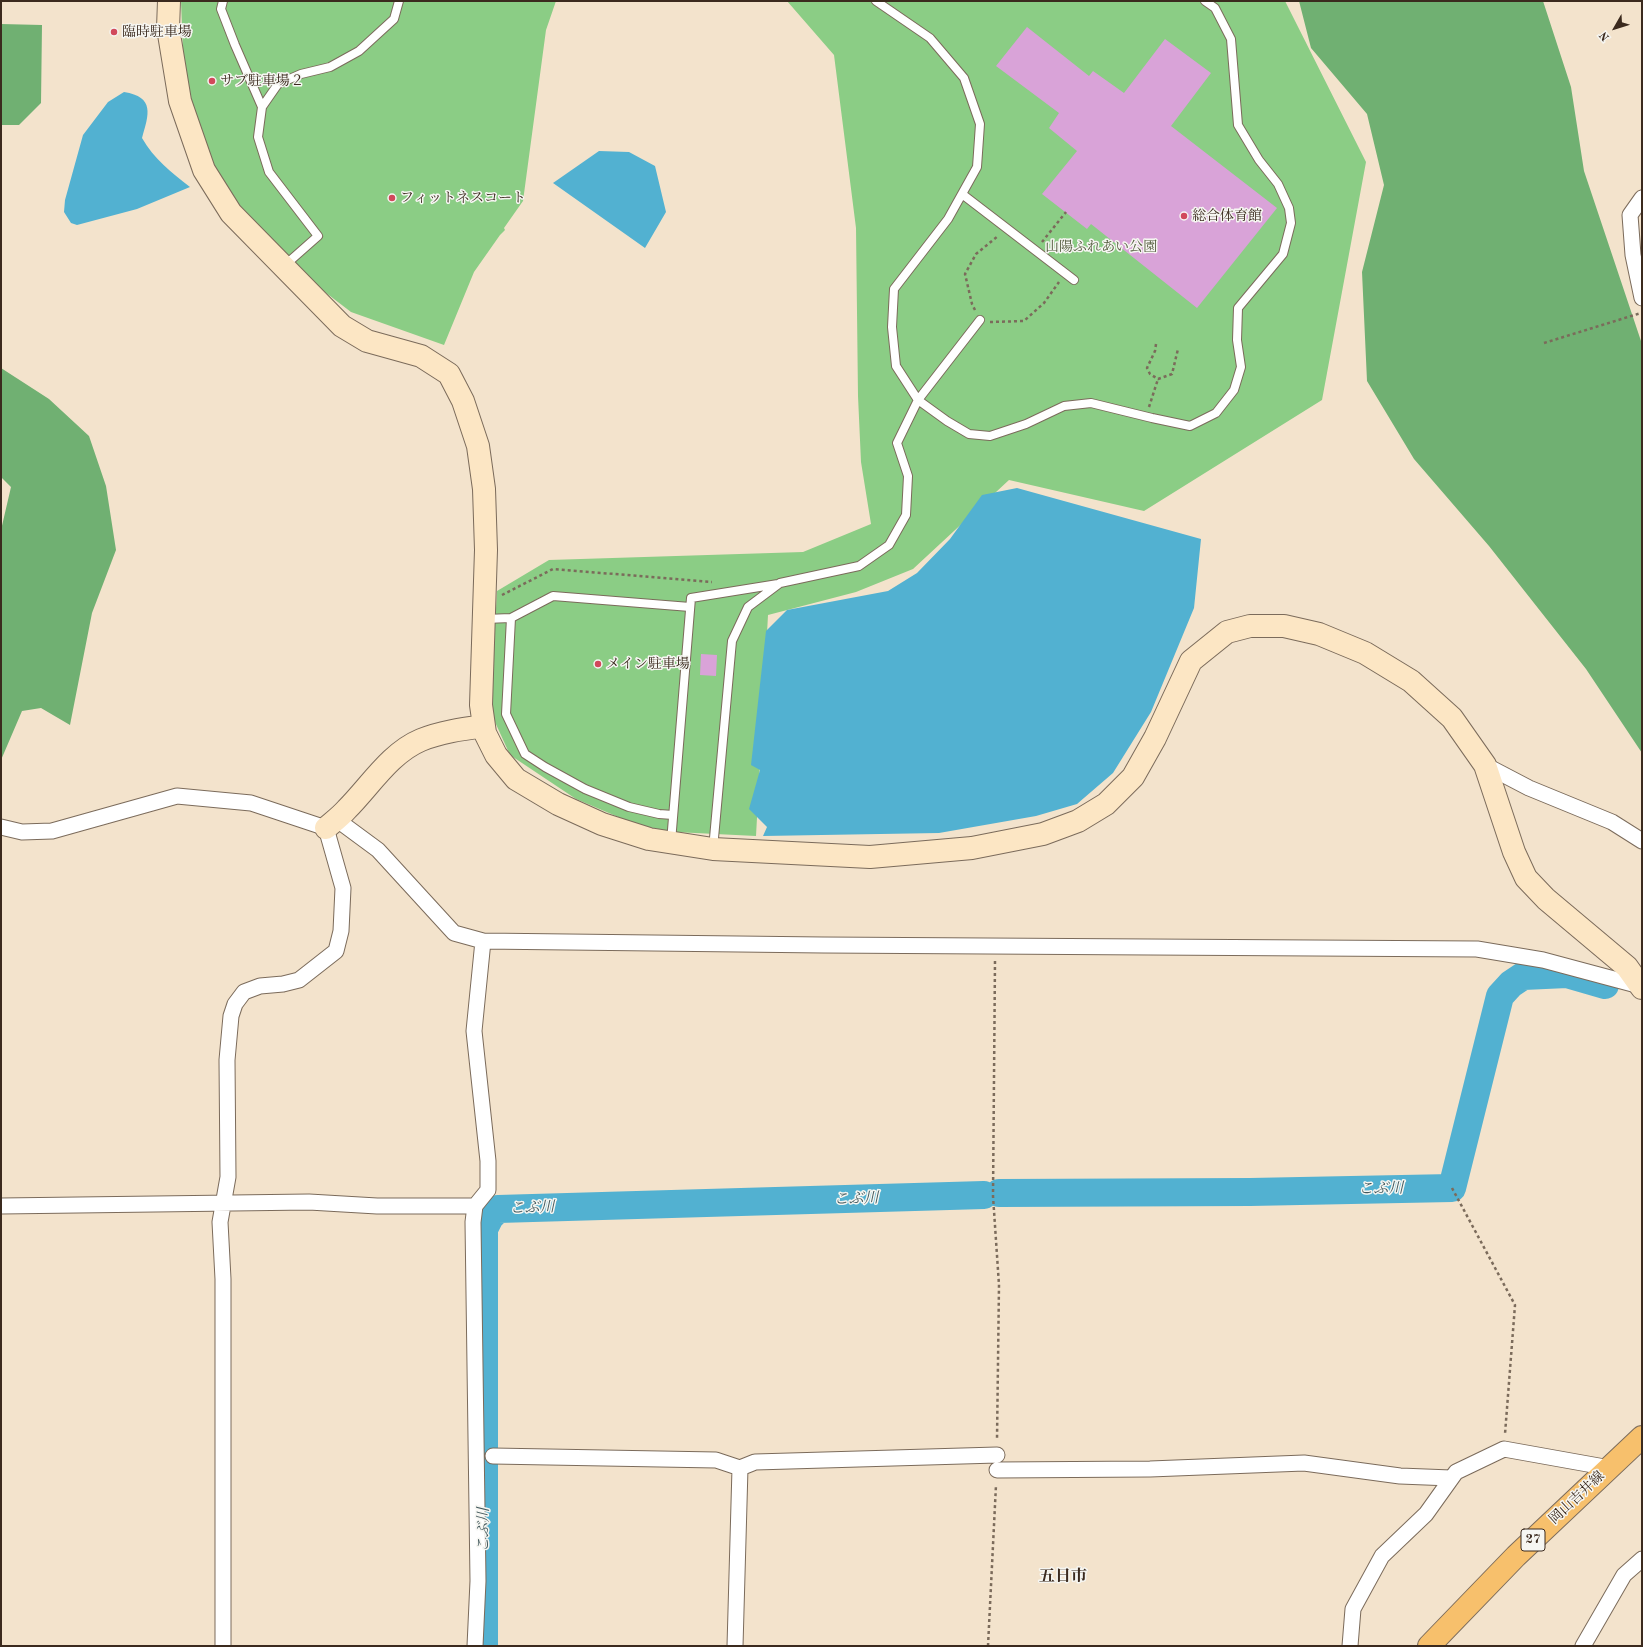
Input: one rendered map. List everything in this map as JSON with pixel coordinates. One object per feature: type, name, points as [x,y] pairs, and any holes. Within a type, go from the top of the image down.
[{"type":"main road","name":"岡山吉井線","points":[[1429,1646],[1516,1556],[1642,1437]]},
{"type":"street","points":[[169,1],[168,28],[180,101],[204,170],[231,213],[342,326],[368,342],[421,356],[449,374],[463,401],[478,446],[484,489],[486,550],[481,705],[485,734],[496,755],[516,779],[558,804],[602,824],[649,839],[713,849],[878,856],[972,848],[1043,834],[1078,821],[1106,804],[1133,777],[1155,738],[1191,661],[1227,632],[1250,626],[1284,626],[1319,634],[1365,653],[1410,681],[1452,718],[1485,765],[1514,852],[1526,878],[1546,899],[1628,967],[1641,986]]},
{"type":"street","points":[[1642,198],[1630,214],[1633,255],[1642,298]]},
{"type":"street","points":[[331,823],[403,751],[420,741],[449,732],[484,726]]},
{"type":"street","points":[[1485,765],[1529,788],[1612,822],[1642,841]]},
{"type":"street","points":[[1,827],[22,832],[52,831],[177,796],[251,803],[331,823],[378,850],[454,933],[483,941],[995,947],[1306,946],[1477,949],[1543,960],[1641,986]]},
{"type":"street","points":[[223,1646],[223,1287],[220,1222],[228,1177],[227,1060],[231,1016],[235,1004],[244,992],[260,986],[283,984],[299,980],[336,951],[341,931],[343,888],[331,823]]},
{"type":"street","points":[[475,1646],[478,1581],[473,1222],[475,1206],[488,1190],[488,1161],[474,1031],[483,941]]},
{"type":"street","points":[[1,1206],[309,1202],[377,1206],[475,1206]]},
{"type":"street","points":[[1350,1646],[1353,1609],[1382,1556],[1426,1514],[1456,1472],[1504,1449],[1610,1468]]},
{"type":"street","points":[[493,1456],[716,1460],[740,1468],[755,1462],[997,1455]]},
{"type":"street","points":[[997,1470],[1150,1469],[1304,1463],[1400,1476],[1451,1478]]},
{"type":"street","points":[[735,1646],[740,1468]]},
{"type":"street","points":[[1583,1646],[1624,1575],[1642,1559]]},
{"type":"lane","points":[[223,1],[221,9],[234,45],[262,106]]},
{"type":"lane","points":[[283,266],[318,236],[269,172],[258,137],[262,106],[278,84],[301,74],[330,67],[359,51],[394,19],[399,1]]},
{"type":"lane","points":[[876,1],[930,38],[964,78],[980,124],[977,167],[948,219],[894,289],[892,327],[896,366],[918,400],[946,421],[969,434],[990,436],[1026,424],[1064,406],[1091,403],[1190,426],[1216,413],[1234,390],[1241,367],[1238,340],[1238,308],[1283,254],[1291,223],[1289,208],[1278,184],[1259,160],[1238,125],[1231,39],[1215,8],[1205,1]]},
{"type":"lane","points":[[962,194],[1074,280]]},
{"type":"lane","points":[[671,842],[691,598],[780,583],[859,566],[888,545],[906,515],[908,476],[897,443],[918,400],[980,320]]},
{"type":"lane","points":[[713,849],[732,641],[748,607],[780,583]]},
{"type":"lane","points":[[484,619],[511,618],[553,596],[690,607]]},
{"type":"lane","points":[[511,618],[506,714],[525,754],[585,789],[629,806],[673,816]]},
{"type":"path","points":[[1035,250],[1066,212]]},
{"type":"path","points":[[1005,227],[993,241],[976,254],[965,274],[972,304],[980,320],[994,323],[1024,321],[1044,303],[1065,274]]},
{"type":"path","points":[[1544,343],[1642,313]]},
{"type":"path","points":[[1156,344],[1155,351],[1147,368],[1150,374],[1158,380]]},
{"type":"path","points":[[1148,409],[1158,380],[1172,374],[1178,349]]},
{"type":"path","points":[[484,597],[496,598],[552,569],[712,582],[720,594]]},
{"type":"path","points":[[995,947],[993,1196],[999,1285],[997,1455]]},
{"type":"path","points":[[1452,1188],[1515,1304],[1504,1449]]},
{"type":"path","points":[[988,1646],[997,1470]]},
{"type":"green space","points":[[181,1],[556,1],[546,30],[523,201],[504,228],[505,230],[474,272],[444,345],[351,312],[300,273],[244,217],[214,168],[184,78]]},
{"type":"green space","name":"山陽ふれあい公園","points":[[787,1],[1285,1],[1366,162],[1322,400],[1144,511],[1009,480],[913,569],[856,592],[768,615],[756,836],[675,832],[637,825],[576,799],[510,755],[490,711],[497,591],[549,560],[803,552],[871,524],[861,462],[858,396],[856,228],[834,55]]},
{"type":"green space","points":[[1299,1],[1543,1],[1571,87],[1584,171],[1642,344],[1642,753],[1586,669],[1489,546],[1414,459],[1367,381],[1362,272],[1384,185],[1367,114],[1311,48]]},
{"type":"green space","points":[[1,24],[42,25],[41,103],[19,125],[1,125]]},
{"type":"green space","points":[[1,368],[49,399],[89,436],[106,486],[116,550],[92,613],[70,725],[41,708],[22,711],[1,760],[1,530],[11,487],[1,477]]},
{"type":"water","points":[[124,92],[134,94],[145,102],[148,114],[142,138],[147,146],[163,165],[190,187],[137,209],[77,225],[71,223],[64,212],[65,200],[83,135],[108,102]]},
{"type":"water","points":[[599,151],[629,152],[655,166],[666,212],[645,248],[553,183]]},
{"type":"water","points":[[1017,488],[1201,539],[1194,608],[1151,712],[1113,773],[1077,804],[1036,816],[939,833],[763,836],[767,827],[749,809],[760,770],[751,765],[766,631],[787,610],[888,591],[917,573],[950,539],[982,495]]},
{"type":"building","points":[[1027,27],[1089,76],[1093,71],[1124,93],[1165,39],[1211,73],[1171,126],[1277,208],[1197,308],[1091,224],[1087,229],[1042,194],[1077,151],[1049,128],[1059,113],[996,66]]},
{"type":"building","points":[[701,654],[717,655],[716,676],[700,675]]},
{"type":"waterway","name":"こぶ川","points":[[999,1193],[1250,1192],[1452,1188],[1500,996],[1511,984],[1523,976],[1567,974],[1605,985]]},
{"type":"waterway","name":"こぶ川","points":[[484,1646],[484,1229],[490,1217],[498,1209],[984,1195]]},
{"type":"place","name":"臨時駐車場","points":[[114,32]]},
{"type":"place","name":"サブ駐車場２","points":[[212,81]]},
{"type":"place","name":"フィットネスコート","points":[[392,198]]},
{"type":"place","name":"総合体育館","points":[[1184,216]]},
{"type":"place","name":"メイン駐車場","points":[[598,664]]},
{"type":"district","name":"五日市","points":[[1063,1577]]}]
